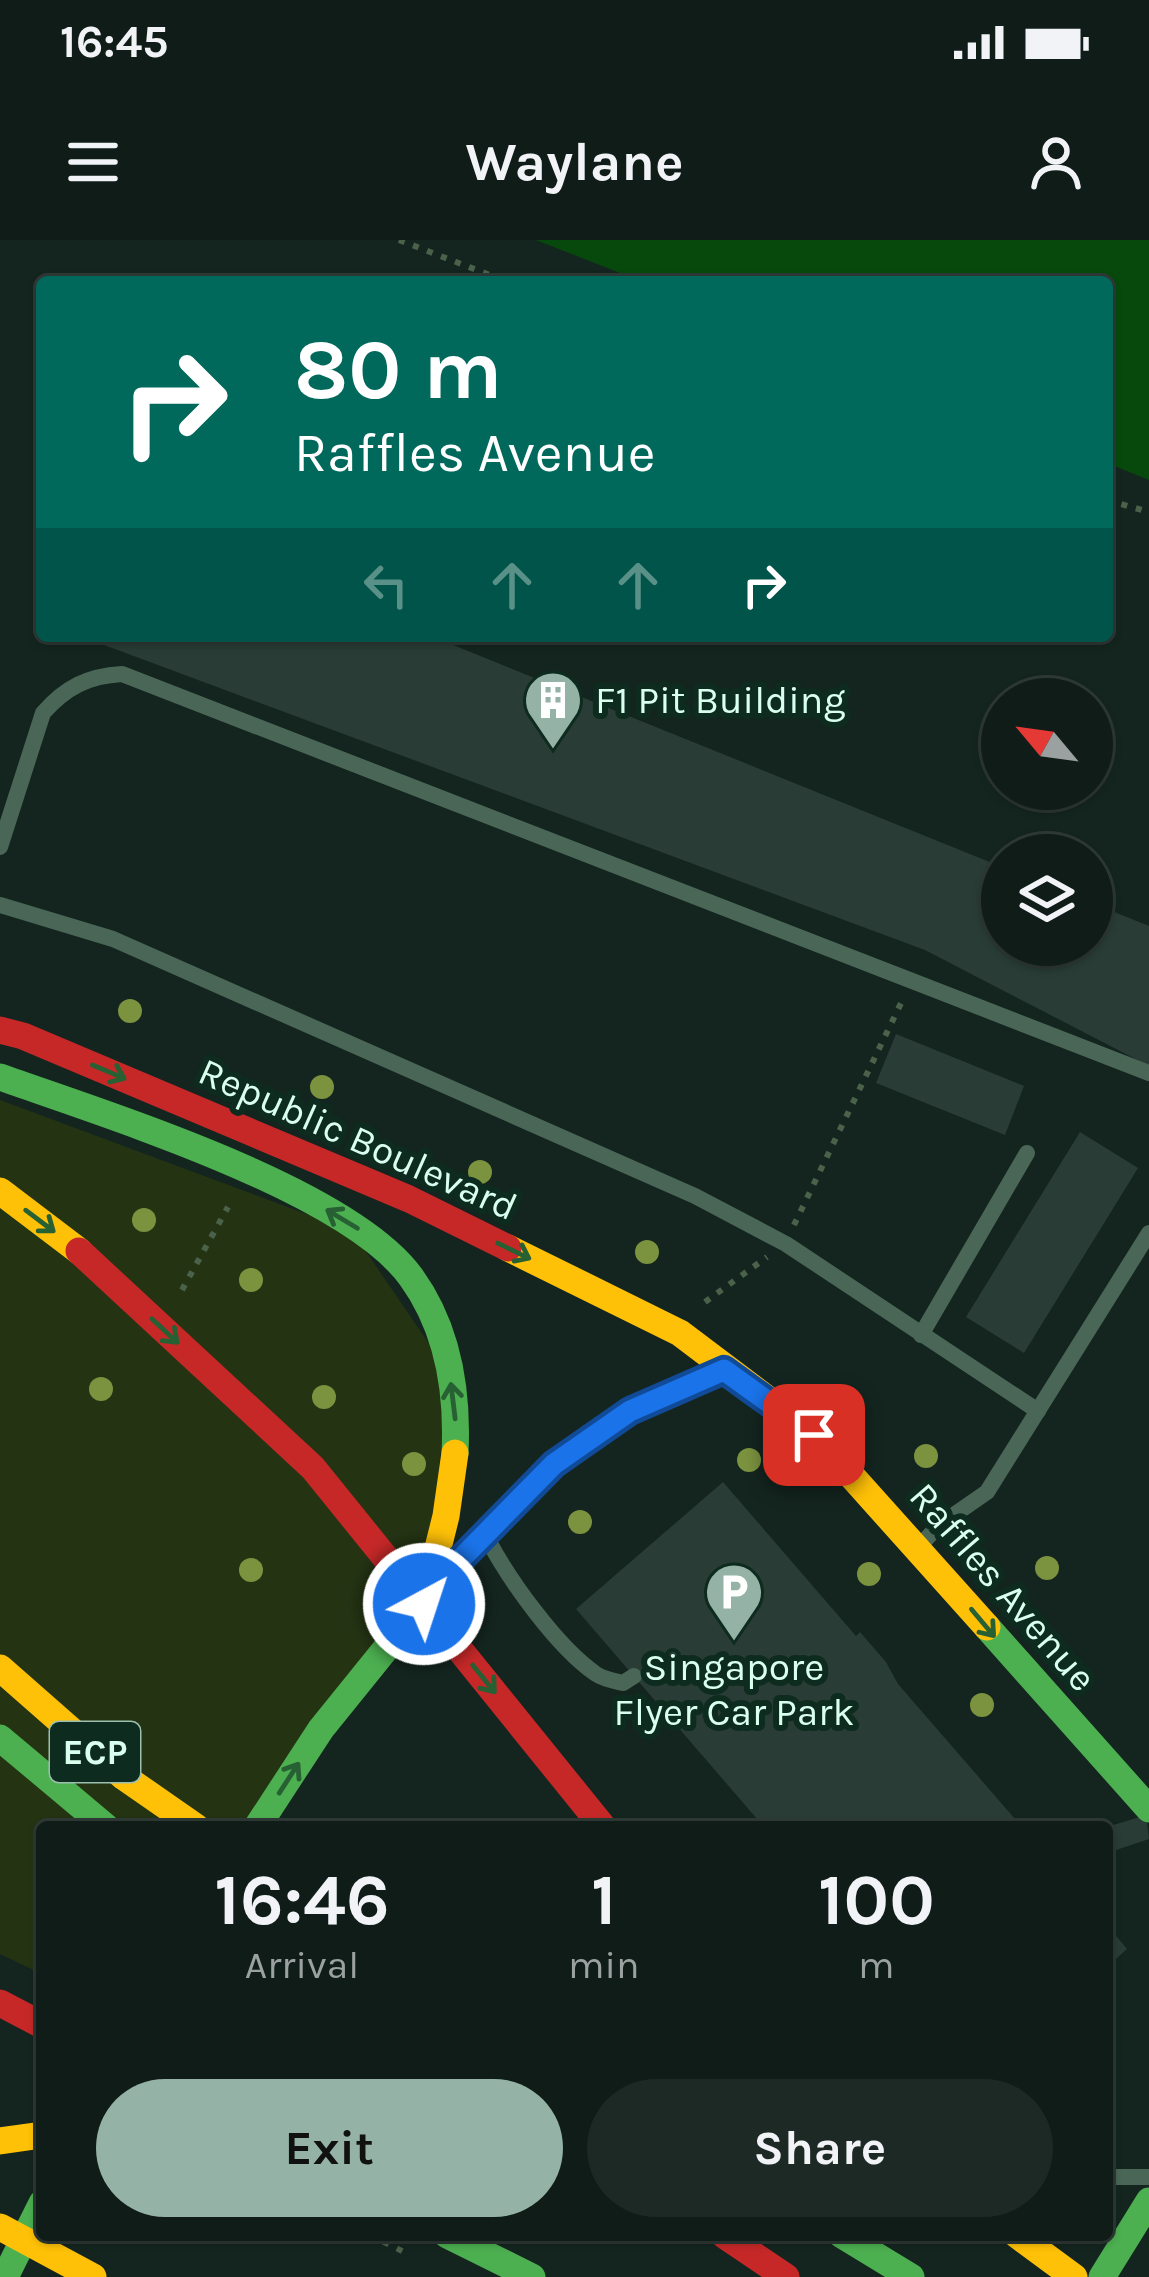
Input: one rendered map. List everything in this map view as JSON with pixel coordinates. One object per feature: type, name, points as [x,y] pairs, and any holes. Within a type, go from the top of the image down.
[{"type":"main road","name":"Republic Boulevard","points":[[0,1030],[409,1199],[680,1333]]},
{"type":"main road","name":"Republic Boulevard","points":[[0,1077],[196,1148],[314,1202],[397,1259],[442,1335],[456,1425],[449,1506],[424,1604]]},
{"type":"main road","points":[[0,1191],[79,1251],[314,1468],[598,1821]]},
{"type":"main road","name":"Raffles Avenue","points":[[680,1333],[814,1435],[1149,1809]]},
{"type":"main road","points":[[261,1821],[321,1729],[447,1573],[554,1464],[630,1411],[724,1370]]},
{"type":"main road","name":"ECP","points":[[0,1668],[124,1777],[187,1821]]},
{"type":"main road","name":"ECP","points":[[0,1738],[99,1821]]},
{"type":"main road","points":[[0,2003],[36,2022]]},
{"type":"main road","points":[[0,2141],[36,2135]]},
{"type":"main road","points":[[1102,2277],[1149,2201]]},
{"type":"main road","points":[[5,2277],[12,2234],[36,2209]]},
{"type":"main road","points":[[12,2234],[93,2277]]},
{"type":"main road","points":[[459,2241],[532,2277]]},
{"type":"main road","points":[[733,2241],[786,2277]]},
{"type":"main road","points":[[852,2241],[910,2277]]},
{"type":"main road","points":[[1025,2241],[1074,2277]]},
{"type":"lane","points":[[0,847],[44,712],[77,683],[122,674],[1149,1073]]},
{"type":"lane","points":[[0,905],[113,939],[695,1196],[786,1244],[1038,1411]]},
{"type":"lane","points":[[921,1335],[1027,1153]]},
{"type":"lane","points":[[918,1547],[938,1526],[987,1492],[1149,1233]]},
{"type":"lane","points":[[486,1535],[500,1562],[559,1637],[598,1676],[623,1683],[634,1676]]},
{"type":"lane","points":[[1113,2176],[1149,2177]]},
{"type":"path","points":[[399,240],[492,276]]},
{"type":"path","points":[[1113,502],[1149,512]]},
{"type":"path","points":[[697,1308],[786,1244],[911,981]]},
{"type":"path","points":[[173,1303],[232,1200]]},
{"type":"shaded area","points":[[536,240],[1149,240],[1149,480],[1113,465],[1113,276],[628,276]]},
{"type":"shaded area","points":[[0,1100],[352,1231],[449,1373],[429,1564],[260,1821],[36,1821],[36,1971],[0,1954]]},
{"type":"building","name":"F1 Pit Building","points":[[96,642],[446,642],[981,859],[981,966],[1113,966],[1113,911],[1149,926],[1149,1066],[925,950]]},
{"type":"building","points":[[896,1034],[1024,1086],[1005,1135],[876,1083]]},
{"type":"building","points":[[1080,1132],[1138,1168],[1024,1353],[966,1317]]},
{"type":"building","name":"Singapore Flyer Car Park","points":[[723,1482],[856,1636],[860,1632],[886,1662],[898,1684],[1017,1821],[759,1821],[576,1609]]},
{"type":"building","points":[[1146,1815],[1149,1839],[1113,1851],[1113,1825]]},
{"type":"building","points":[[1113,1932],[1127,1949],[1113,1962]]},
{"type":"traffic: fast","points":[[0,1077],[221,1158],[335,1214],[379,1245],[411,1277],[434,1317],[452,1384],[455,1453]]},
{"type":"traffic: fast","points":[[261,1821],[321,1729],[447,1573],[554,1464],[630,1411],[724,1370]]},
{"type":"traffic: fast","points":[[987,1627],[1149,1809]]},
{"type":"traffic: fast","points":[[0,1738],[99,1821]]},
{"type":"traffic: fast","points":[[1102,2277],[1149,2201]]},
{"type":"traffic: fast","points":[[5,2277],[36,2215]]},
{"type":"traffic: fast","points":[[459,2241],[532,2277]]},
{"type":"traffic: fast","points":[[852,2241],[911,2277]]},
{"type":"traffic: slow","points":[[0,1191],[79,1251]]},
{"type":"traffic: slow","points":[[508,1248],[680,1333],[815,1435],[987,1627]]},
{"type":"traffic: slow","points":[[424,1604],[446,1516],[455,1453]]},
{"type":"traffic: slow","points":[[0,1668],[124,1777],[187,1821]]},
{"type":"traffic: slow","points":[[0,2141],[36,2136]]},
{"type":"traffic: slow","points":[[0,2227],[93,2277]]},
{"type":"traffic: slow","points":[[1025,2241],[1074,2277]]},
{"type":"traffic: jam","points":[[0,1030],[409,1199],[508,1248]]},
{"type":"traffic: jam","points":[[79,1251],[313,1468],[598,1821]]},
{"type":"traffic: jam","points":[[0,2003],[36,2022]]},
{"type":"traffic: jam","points":[[733,2241],[786,2277]]},
{"type":"place","name":"F1 Pit Building","points":[[553,751]]},
{"type":"place","name":"Singapore Flyer Car Park","points":[[734,1643]]},
{"type":"route","points":[[424,1604],[447,1573],[554,1464],[630,1411],[679,1388],[724,1370],[814,1435]]}]
